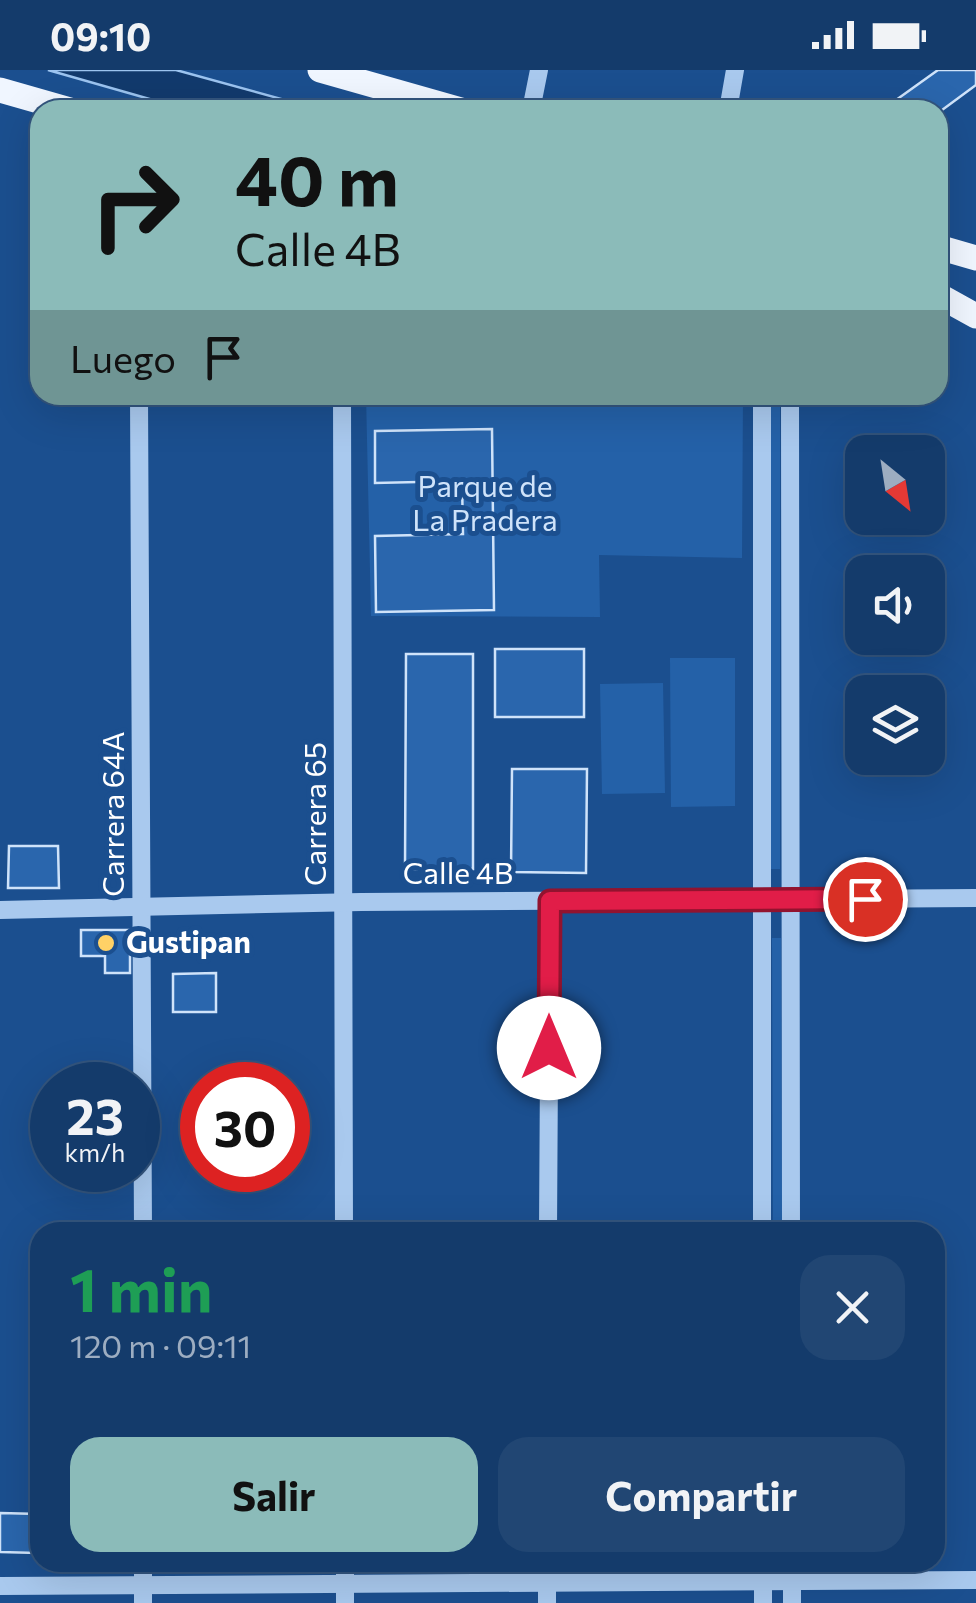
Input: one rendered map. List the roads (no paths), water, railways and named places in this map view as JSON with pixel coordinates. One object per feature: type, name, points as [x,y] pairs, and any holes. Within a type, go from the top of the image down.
[{"type":"main road","points":[[320,70],[349,74],[430,100]]},
{"type":"main road","points":[[0,90],[35,100]]},
{"type":"main road","points":[[948,250],[976,258]]},
{"type":"main road","points":[[948,301],[976,316]]},
{"type":"main road","points":[[948,320],[976,324]]},
{"type":"street","points":[[533,100],[539,70]]},
{"type":"street","points":[[730,100],[735,70]]},
{"type":"street","name":"Carrera 64A","points":[[138,405],[142,1222]]},
{"type":"street","name":"Carrera 65","points":[[342,405],[344,1222]]},
{"type":"street","points":[[762,405],[762,1222]]},
{"type":"street","points":[[790,405],[791,1222]]},
{"type":"street","name":"Calle 4B","points":[[0,910],[344,902],[976,898]]},
{"type":"street","points":[[548,1222],[550,901]]},
{"type":"street","points":[[546,1572],[546,1603]]},
{"type":"street","points":[[762,1572],[762,1603]]},
{"type":"street","points":[[792,1572],[792,1603]]},
{"type":"street","points":[[0,1586],[143,1596],[345,1594],[546,1584],[976,1580]]},
{"type":"place","name":"Gustipan","points":[[106,943]]},
{"type":"park label","name":"Parque de La Pradera","points":[[485,504]]}]
